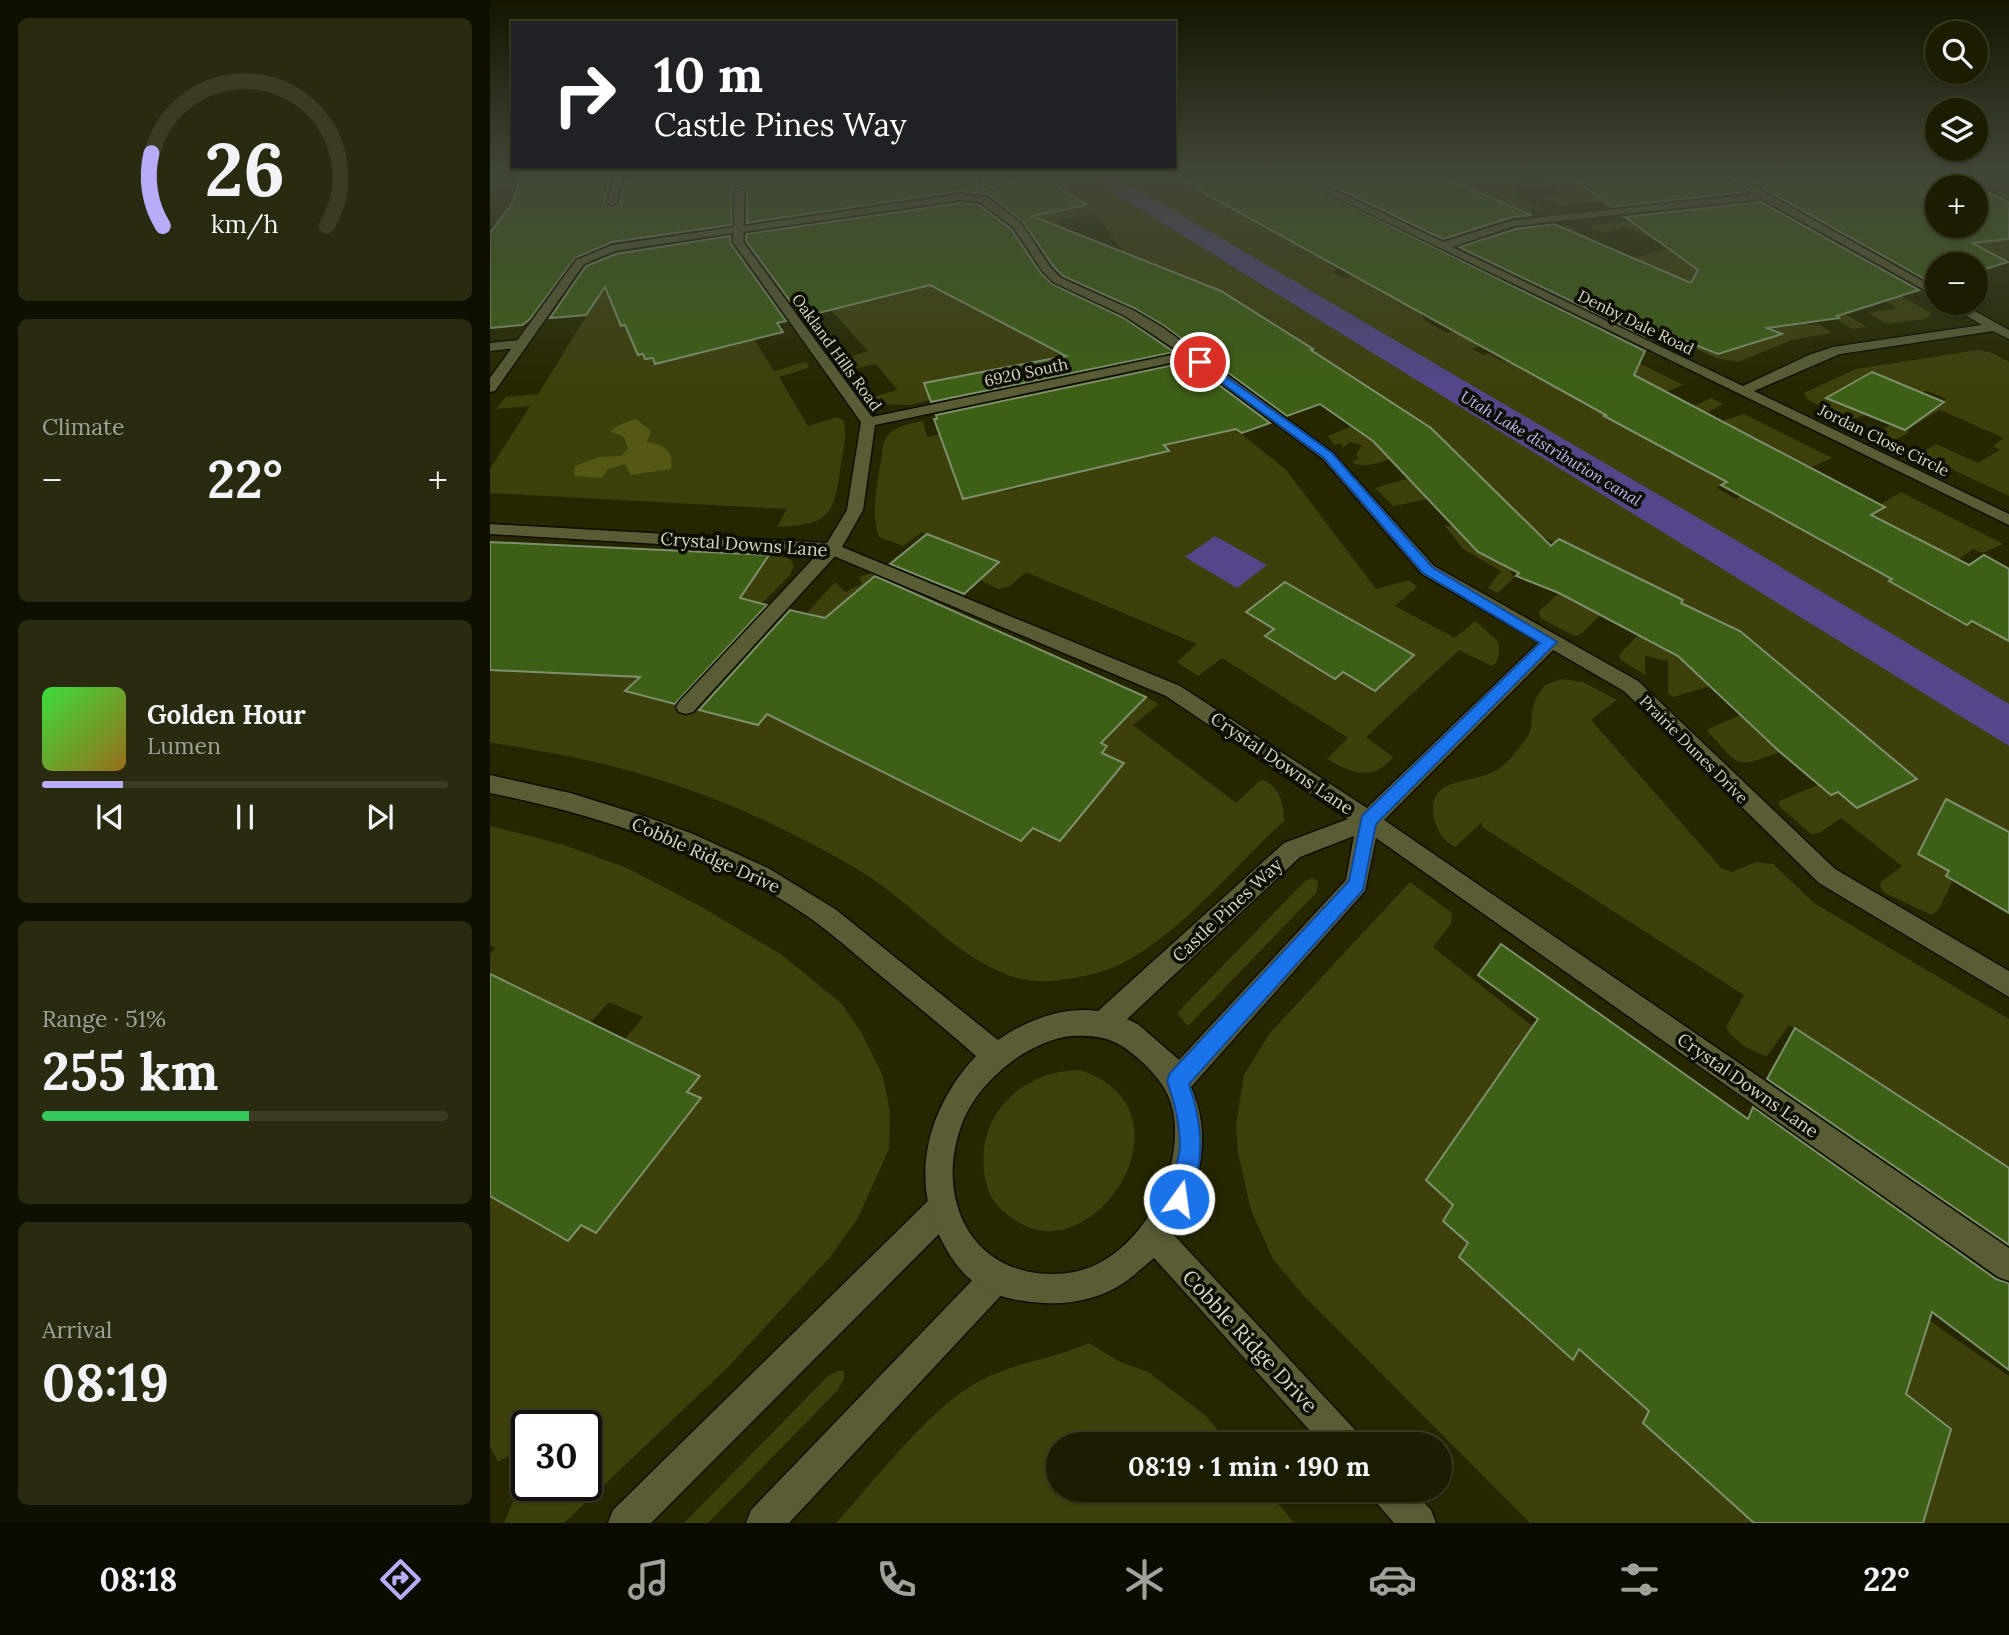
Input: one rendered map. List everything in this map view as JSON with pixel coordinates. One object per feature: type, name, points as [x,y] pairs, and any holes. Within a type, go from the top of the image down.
[{"type":"street","name":"Prairie Dunes Drive","points":[[521,344],[580,262],[612,247],[636,243]]},
{"type":"street","name":"Oakland Hills Road","points":[[686,707],[832,549],[855,510],[868,422],[788,315],[739,243]]},
{"type":"street","name":"Prairie Dunes Drive","points":[[1029,243],[1057,280],[1129,313],[1158,330],[1328,456],[1428,570],[1631,686],[1827,876],[2009,985]]},
{"type":"street","name":"Denby Dale Road","points":[[1437,243],[1743,391]]},
{"type":"street","points":[[1443,246],[1453,243]]},
{"type":"street","points":[[1847,243],[1925,287]]},
{"type":"street","points":[[1974,315],[2009,335]]},
{"type":"street","points":[[1743,391],[1814,358],[1838,350],[1995,327]]},
{"type":"street","points":[[490,346],[521,344]]},
{"type":"street","points":[[490,388],[521,344]]},
{"type":"street","name":"6920 South","points":[[868,422],[1190,355]]},
{"type":"street","name":"Jordan Close Circle","points":[[1743,391],[2009,520]]},
{"type":"street","name":"Crystal Downs Lane","points":[[490,529],[832,549],[1173,691],[1298,772],[2009,1266]]},
{"type":"street","name":"Castle Pines Way","points":[[1102,1025],[1292,850],[1368,821],[1550,642]]},
{"type":"street","name":"Cobble Ridge Drive","points":[[490,784],[607,812],[680,839],[753,873],[797,897],[847,933],[995,1055]]},
{"type":"street","points":[[1178,1081],[1357,884],[1368,821]]},
{"type":"street","points":[[1060,1024],[1102,1025],[1128,1032],[1157,1052],[1178,1081],[1190,1117],[1191,1151],[1179,1199],[1155,1237],[1121,1269],[1083,1286],[1040,1292],[996,1278],[971,1262],[949,1230],[938,1193],[940,1149],[950,1116],[970,1082],[995,1055],[1027,1035],[1060,1024]]},
{"type":"street","points":[[626,1523],[943,1208]]},
{"type":"street","name":"Cobble Ridge Drive","points":[[1155,1237],[1334,1432]]},
{"type":"street","points":[[764,1523],[996,1278]]},
{"type":"street","points":[[1399,1502],[1418,1523]]},
{"type":"shaded area","points":[[691,243],[713,243],[736,310],[774,371],[805,362],[809,365],[808,368],[779,377],[808,426],[837,417],[843,420],[845,436],[836,495],[827,514],[809,523],[777,527],[787,509],[490,493],[490,469],[530,406],[496,409],[506,397],[538,394],[604,288],[598,262],[600,259],[632,249],[629,258],[690,250]],"holes":[[[619,303],[719,348],[656,364],[653,358],[638,355],[628,335],[634,333],[630,324],[621,326],[611,305]]]},
{"type":"shaded area","points":[[780,243],[808,243],[810,250],[860,243],[937,243],[953,277],[998,270],[996,264],[1020,259],[1024,263],[1003,267],[1010,280],[1031,276],[1036,282],[1014,289],[1003,284],[961,301],[1040,341],[1078,324],[1068,316],[1089,306],[1098,310],[1080,319],[1111,335],[1132,328],[1148,336],[1157,350],[1146,358],[1131,361],[1121,345],[1042,361],[1050,376],[1020,382],[1012,366],[925,383],[930,400],[911,405],[876,404],[873,397],[897,390],[876,364],[851,369],[844,359],[868,351],[832,311],[808,314],[802,308],[827,302],[840,302],[844,307],[889,295],[852,254],[808,264],[812,269],[808,270],[825,292],[797,298],[789,288],[811,281],[803,272],[780,276],[776,271],[797,266]]},
{"type":"shaded area","points":[[1117,243],[1297,243],[1319,257],[1382,248],[1329,265],[1338,269],[1333,272],[1344,278],[1359,273],[1403,304],[1408,302],[1428,311],[1421,314],[1427,322],[1447,333],[1456,330],[1483,344],[1472,349],[1483,355],[1487,353],[1502,361],[1611,349],[1683,385],[1604,416],[1621,426],[1629,423],[1643,430],[1711,398],[1723,404],[1706,413],[1731,426],[1722,421],[1744,414],[1832,458],[1812,467],[1777,449],[1720,478],[1725,482],[1717,488],[1736,499],[1745,494],[1870,516],[1884,507],[1880,505],[1901,492],[2003,544],[1982,553],[1973,549],[1958,560],[1950,602],[1980,625],[2009,641],[2009,832],[1946,800],[1918,854],[1949,871],[1947,876],[1953,880],[1939,909],[1932,915],[1885,893],[1880,887],[1881,882],[1902,866],[1841,818],[1819,833],[1811,834],[1779,806],[1779,801],[1820,784],[1831,795],[1838,792],[1857,808],[1916,779],[1711,686],[1673,697],[1668,693],[1668,661],[1645,656],[1645,675],[1620,659],[1619,655],[1638,635],[1702,613],[1681,603],[1683,600],[1559,540],[1555,543],[1540,535],[1510,573],[1515,577],[1498,593],[1488,588],[1501,571],[1463,549],[1445,526],[1524,519],[1439,436],[1382,462],[1360,465],[1352,462],[1359,458],[1356,455],[1362,445],[1350,442],[1343,448],[1341,443],[1334,445],[1328,436],[1352,426],[1363,429],[1260,367],[1312,349],[1238,301],[1198,313],[1211,287],[1125,254]]},
{"type":"shaded area","points":[[1553,243],[1599,243],[1629,259],[1670,248],[1660,243],[1813,243],[1925,310],[1925,315],[1931,315],[1925,319],[1887,324],[1868,313],[1897,308],[1851,281],[1796,285],[1867,327],[1852,329],[1835,318],[1800,319],[1809,325],[1819,324],[1832,333],[1792,340],[1738,362],[1716,358],[1680,341],[1695,338],[1707,340],[1731,350],[1773,336],[1676,328],[1661,333],[1650,327]]},
{"type":"shaded area","points":[[1972,243],[2009,243],[2009,260],[1988,261],[1988,254],[1991,254]]},
{"type":"shaded area","points":[[1897,251],[1928,252],[1925,252],[1925,266]]},
{"type":"shaded area","points":[[1978,350],[1990,352],[2009,362],[2009,496],[1920,454],[1936,444],[1978,463],[2000,450],[1993,446],[2004,438],[1940,410],[1893,441],[1876,433],[1892,424],[1901,428],[1947,399],[1928,391],[1854,409],[1865,415],[1850,420],[1808,400],[1804,393],[1856,369]]},
{"type":"shaded area","points":[[1183,386],[1287,471],[1376,589],[1409,580],[1417,587],[1395,606],[1455,638],[1475,621],[1498,641],[1499,655],[1492,666],[1459,650],[1366,737],[1393,757],[1378,770],[1362,773],[1327,759],[1348,738],[1222,658],[1198,676],[1177,662],[1197,644],[1026,572],[1010,586],[998,589],[980,580],[998,561],[922,532],[903,546],[879,537],[875,504],[883,446],[889,435],[898,428],[923,421],[927,437],[1003,421],[963,448],[946,452],[959,489],[976,487],[1005,491],[1090,466],[1092,469],[1168,451],[1164,445]]},
{"type":"shaded area","points":[[636,419],[651,431],[647,442],[663,447],[669,453],[671,469],[631,475],[625,464],[608,469],[602,478],[574,476],[575,466],[599,457],[621,456],[628,449],[624,437],[610,431]]},
{"type":"shaded area","points":[[1410,478],[1429,499],[1393,506],[1375,488]]},
{"type":"shaded area","points":[[590,546],[756,574],[769,555],[790,559],[794,566],[790,575],[759,606],[724,598],[625,692],[711,713],[845,622],[806,614],[835,582],[845,592],[862,584],[859,577],[872,573],[990,653],[1010,636],[1024,642],[1126,717],[1146,697],[1159,704],[1133,725],[1236,803],[1259,781],[1264,780],[1280,797],[1284,821],[1196,908],[1147,948],[1122,963],[1097,973],[1064,980],[1041,981],[1008,975],[969,954],[862,872],[803,839],[742,810],[679,786],[615,767],[490,742],[490,565]],"holes":[[[1087,737],[1107,746],[1102,753],[1122,763],[1033,828],[1021,841],[930,796],[898,771],[891,777],[828,744]]]},
{"type":"shaded area","points":[[1559,593],[1600,615],[1581,634],[1575,636],[1540,618],[1539,611]]},
{"type":"shaded area","points":[[1561,679],[1583,682],[1617,700],[1591,720],[1721,868],[1732,872],[1756,862],[1773,864],[1814,903],[2009,1019],[2009,1168],[1789,1025],[1767,1056],[1744,1045],[1726,1027],[1744,995],[1482,827],[1482,822],[1455,847],[1444,839],[1434,818],[1434,804],[1438,794],[1445,787],[1490,773],[1507,762],[1528,736],[1533,709],[1540,691],[1545,685]]},
{"type":"shaded area","points":[[1740,715],[1780,752],[1754,761],[1739,762],[1733,758],[1708,729]]},
{"type":"shaded area","points":[[490,826],[564,845],[627,868],[700,906],[782,955],[842,1004],[861,1032],[883,1076],[890,1113],[889,1149],[858,1218],[830,1257],[728,1367],[602,1487],[602,1410],[511,1410],[511,1463],[508,1456],[498,1462],[490,1446],[490,1196],[568,1240],[581,1225],[596,1233],[701,1098],[687,1092],[699,1077],[625,1039],[643,1017],[609,1002],[590,1023],[490,974],[490,954],[496,948],[490,945]]},
{"type":"shaded area","points":[[1312,878],[1318,881],[1317,892],[1188,1026],[1177,1013],[1305,881]]},
{"type":"shaded area","points":[[1410,882],[1452,913],[1451,924],[1433,947],[1717,1167],[2009,1376],[2009,1523],[1923,1523],[1951,1429],[1497,1078],[1426,1180],[1453,1205],[1468,1243],[1459,1258],[1572,1359],[1579,1349],[1649,1411],[1754,1523],[1530,1523],[1452,1445],[1452,1432],[1439,1432],[1305,1297],[1273,1259],[1251,1210],[1238,1153],[1236,1125],[1244,1075],[1270,1033]]},
{"type":"shaded area","points":[[1080,1070],[1115,1090],[1132,1117],[1134,1148],[1123,1179],[1104,1206],[1077,1224],[1048,1231],[1018,1222],[995,1203],[987,1187],[983,1163],[985,1141],[992,1122],[1003,1105],[1018,1090],[1057,1073]]},
{"type":"shaded area","points":[[1089,1343],[1118,1361],[1148,1372],[1205,1415],[1219,1432],[1046,1432],[1046,1502],[1277,1502],[1294,1523],[836,1523],[901,1449],[955,1397],[1001,1372]]},
{"type":"shaded area","points":[[839,1370],[844,1372],[844,1379],[837,1391],[708,1523],[684,1523],[828,1376]]},
{"type":"shaded area","points":[[513,1501],[587,1501],[564,1523],[504,1523]]},
{"type":"water","name":"Utah Lake distribution canal","points":[[1195,243],[1230,243],[2009,704],[2009,746]]},
{"type":"water","points":[[1215,536],[1267,565],[1237,588],[1185,557]]},
{"type":"building","points":[[490,243],[610,243],[575,258],[530,319],[522,325],[490,328]]},
{"type":"building","points":[[685,243],[731,243],[786,321],[777,323],[783,332],[655,364],[653,358],[645,359],[643,354],[638,355],[625,325],[621,326],[605,287],[586,315],[550,318],[586,266],[616,254]]},
{"type":"building","points":[[748,243],[1021,243],[1052,284],[1124,318],[1174,352],[931,402],[924,383],[1066,356],[930,285],[802,317]]},
{"type":"building","points":[[1037,243],[1100,243],[1221,291],[1431,428],[1551,546],[1559,539],[1740,631],[1917,779],[1857,808],[1838,792],[1831,795],[1780,752],[1678,656],[1559,593],[1516,576],[1519,573],[1478,552],[1373,441],[1320,404],[1287,416],[1163,325],[1134,308],[1063,276]]},
{"type":"building","points":[[1295,243],[1426,243],[1645,351],[1634,375],[1885,507],[1871,515],[1969,565],[1984,555],[2009,569],[2009,641],[1972,621],[1967,625],[1889,581],[1892,579],[1721,485],[1727,482],[1604,416],[1606,415]]},
{"type":"building","points":[[1471,243],[1598,243],[1691,283],[1698,270],[1661,243],[1835,243],[1919,290],[1837,316],[1839,318],[1767,328],[1782,334],[1718,354],[1655,329],[1650,339],[1459,247]]},
{"type":"building","points":[[1860,243],[1972,243],[2008,262],[1988,268],[1988,252],[1925,252],[1925,279]]},
{"type":"building","points":[[1188,362],[1270,423],[1242,433],[1236,429],[1164,445],[1169,451],[963,499],[934,419],[937,419],[936,415]]},
{"type":"building","points":[[1872,372],[1944,402],[1905,430],[1826,398]]},
{"type":"building","points":[[927,534],[999,562],[964,594],[890,564]]},
{"type":"building","points":[[490,542],[769,555],[740,598],[767,605],[675,704],[625,691],[640,677],[490,670]]},
{"type":"building","points":[[875,576],[1146,697],[1101,743],[1107,746],[1102,753],[1124,763],[1060,841],[1033,828],[1021,841],[767,714],[758,725],[699,710],[790,610],[825,618]]},
{"type":"building","points":[[1285,582],[1414,655],[1375,691],[1343,672],[1335,679],[1265,636],[1274,629],[1246,612]]},
{"type":"building","points":[[1946,799],[2009,832],[2009,913],[1946,876],[1949,871],[1918,854]]},
{"type":"building","points":[[1501,944],[1748,1119],[1753,1107],[1996,1279],[2009,1283],[2009,1370],[1932,1312],[1906,1394],[1951,1429],[1923,1523],[1754,1523],[1643,1423],[1649,1411],[1579,1349],[1573,1360],[1459,1257],[1468,1243],[1443,1221],[1453,1205],[1426,1180],[1538,1019],[1478,975]]},
{"type":"building","points":[[490,974],[700,1076],[687,1092],[701,1098],[596,1233],[581,1225],[568,1241],[490,1196]]},
{"type":"building","points":[[1795,1028],[2009,1168],[2009,1245],[1767,1079]]},
{"type":"route","points":[[1179,1199],[1191,1151],[1190,1117],[1178,1081],[1357,884],[1368,821],[1550,642],[1428,570],[1328,456],[1200,362]]}]
